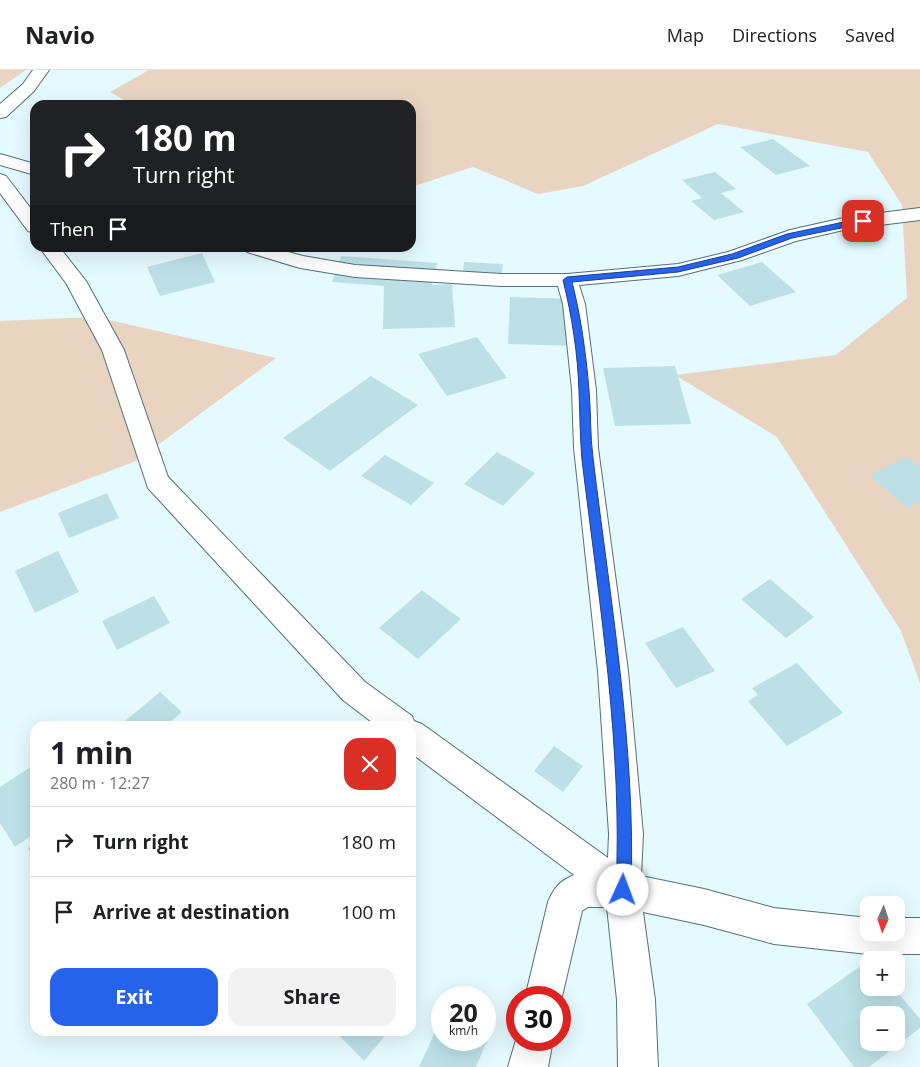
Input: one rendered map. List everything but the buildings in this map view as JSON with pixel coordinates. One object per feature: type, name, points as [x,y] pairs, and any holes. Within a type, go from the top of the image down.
[{"type":"street","points":[[0,113],[39,75],[40,70]]},
{"type":"street","points":[[0,160],[30,169]]},
{"type":"street","points":[[0,180],[30,220]]},
{"type":"street","points":[[267,252],[300,262],[355,271],[501,280],[567,280],[678,270],[735,256],[790,236],[848,223],[920,214]]},
{"type":"street","points":[[53,252],[76,281],[113,350],[157,482],[354,691],[394,721]]},
{"type":"street","points":[[567,280],[574,304],[584,390],[587,456],[613,671],[626,834],[623,890],[636,1000],[638,1067]]},
{"type":"street","points":[[416,738],[623,890]]},
{"type":"street","points":[[547,986],[566,902],[574,893],[588,889],[623,890],[704,907],[774,926],[868,936],[920,936]]},
{"type":"street","points":[[528,1067],[532,1051]]},
{"type":"shaded area","points":[[0,70],[26,70],[0,88]]},
{"type":"shaded area","points":[[149,70],[920,70],[920,683],[901,631],[777,437],[675,375],[836,355],[907,298],[902,205],[868,152],[718,124],[583,186],[538,194],[473,167],[416,185],[416,100],[124,100],[110,92]]},
{"type":"shaded area","points":[[96,317],[276,358],[136,461],[0,512],[0,321]]},
{"type":"route","points":[[623,890],[626,834],[613,671],[600,548],[586,448],[584,390],[574,304],[567,280],[678,270],[735,256],[790,236],[863,221]]}]
